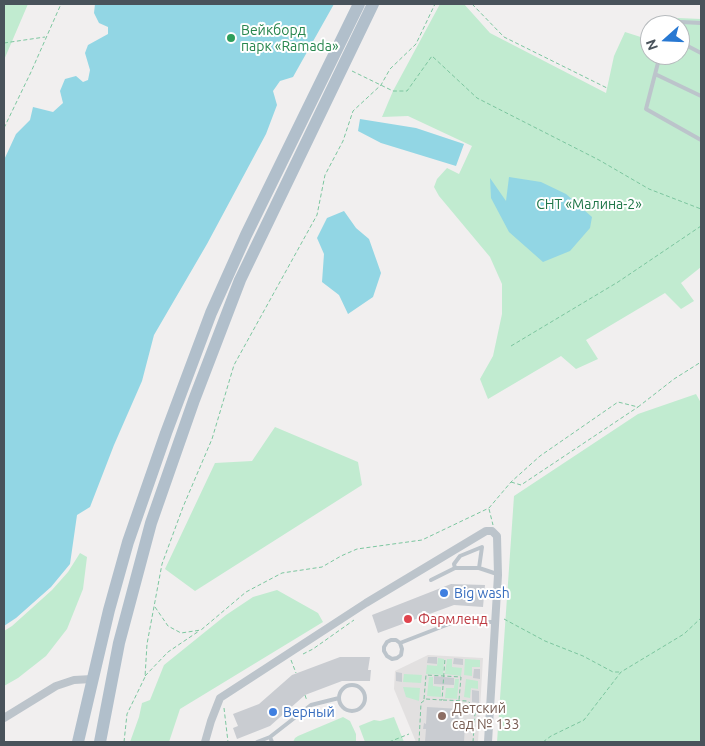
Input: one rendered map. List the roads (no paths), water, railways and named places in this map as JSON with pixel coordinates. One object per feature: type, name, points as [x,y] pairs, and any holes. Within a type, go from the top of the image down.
[{"type":"main road","points":[[78,742],[109,610],[128,542],[211,313],[246,235],[359,4]]},
{"type":"main road","points":[[100,742],[119,643],[151,523],[194,400],[240,280],[373,4]]},
{"type":"street","points":[[205,742],[220,698],[351,612],[486,531],[492,531],[498,536],[498,575],[497,618],[488,742]]},
{"type":"street","points":[[4,718],[56,686],[74,680],[92,680]]},
{"type":"lane","points":[[657,65],[646,109],[701,140]]},
{"type":"lane","points":[[655,74],[701,96]]},
{"type":"lane","points":[[455,568],[454,564],[458,558],[482,547],[479,568]]},
{"type":"lane","points":[[431,580],[455,568],[479,568],[498,575]]},
{"type":"lane","points":[[400,643],[454,622],[497,618]]},
{"type":"lane","points":[[396,640],[400,643],[401,655],[397,658],[387,656],[384,652],[384,646],[387,642],[396,640]]},
{"type":"lane","points":[[352,686],[359,688],[363,692],[365,699],[363,705],[358,710],[351,711],[345,709],[340,704],[339,698],[341,692],[346,687],[352,686]]},
{"type":"lane","points":[[257,742],[270,737],[311,706],[339,698]]},
{"type":"lane","points":[[270,737],[272,742]]},
{"type":"water","points":[[95,4],[334,4],[293,77],[280,81],[273,91],[277,105],[266,134],[207,244],[154,335],[142,381],[90,507],[77,515],[70,564],[51,587],[16,618],[4,626],[4,160],[16,134],[30,120],[33,107],[53,112],[63,103],[60,91],[65,79],[76,76],[83,82],[88,80],[90,70],[85,53],[88,45],[108,34],[108,27],[99,23],[94,13]]},
{"type":"water","points":[[360,119],[416,128],[464,144],[456,166],[381,143],[358,131]]},
{"type":"water","points":[[509,177],[541,182],[566,194],[592,217],[590,228],[570,251],[543,262],[509,232],[491,198],[490,178],[506,201]]},
{"type":"water","points":[[344,211],[356,228],[369,239],[381,273],[373,297],[348,314],[339,295],[322,282],[324,254],[317,238],[327,218]]},
{"type":"place","name":"Вейкборд парк «Ramada»","points":[[231,38]]},
{"type":"place","name":"Big wash","points":[[444,593]]},
{"type":"place","name":"Фармленд","points":[[408,619]]},
{"type":"place","name":"Верный","points":[[273,712]]},
{"type":"place","name":"Детский сад № 133","points":[[442,716]]},
{"type":"park label","name":"СНТ «Малина-2»","points":[[589,204]]}]
